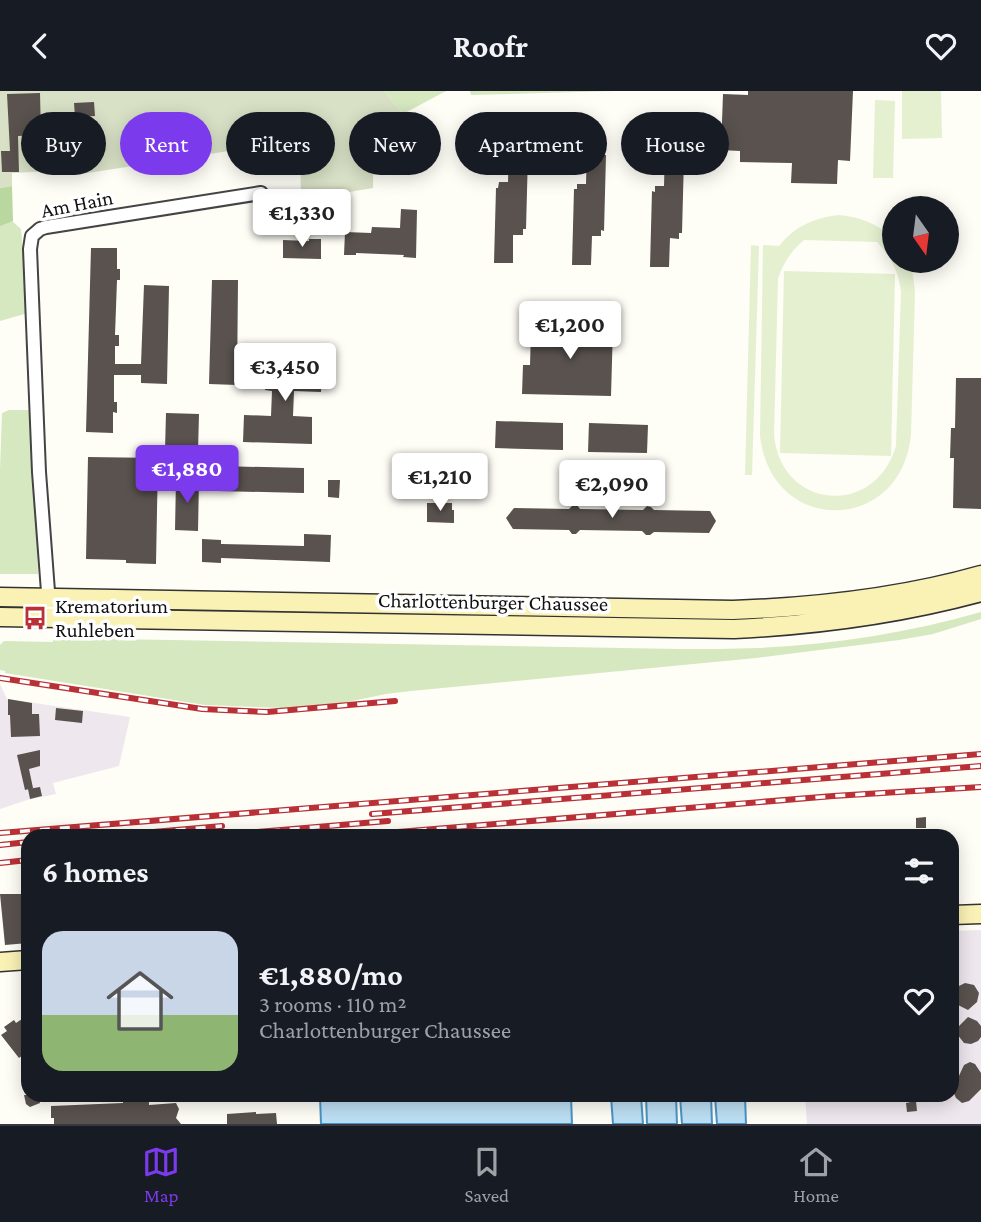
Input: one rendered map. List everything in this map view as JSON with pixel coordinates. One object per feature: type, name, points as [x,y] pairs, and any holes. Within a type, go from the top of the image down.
[{"type":"main road","name":"Charlottenburger Chaussee","points":[[0,597],[733,610],[805,607],[877,599],[981,575]]},
{"type":"main road","name":"Charlottenburger Chaussee","points":[[0,617],[734,629],[850,620],[936,604],[981,592]]},
{"type":"main road","points":[[959,915],[981,913]]},
{"type":"main road","points":[[0,962],[21,960]]},
{"type":"street","name":"Am Hain","points":[[50,618],[39,472],[30,249],[32,236],[46,227],[261,193]]},
{"type":"shaded area","points":[[0,684],[7,699],[130,717],[119,766],[53,783],[56,794],[0,809]]},
{"type":"shaded area","points":[[981,930],[981,1124],[807,1124],[805,1102],[959,1102],[959,931]]},
{"type":"green space","points":[[0,91],[384,91],[401,112],[349,112],[349,175],[373,175],[373,188],[301,200],[301,175],[335,175],[335,112],[226,112],[226,152],[212,154],[212,112],[120,112],[120,168],[106,170],[106,112],[21,112],[21,173],[12,173],[12,186],[0,188]]},
{"type":"green space","points":[[384,91],[446,91],[407,112],[401,112]]},
{"type":"green space","points":[[470,91],[614,91],[471,95]]},
{"type":"green space","points":[[902,91],[941,91],[942,138],[902,139]]},
{"type":"green space","points":[[875,100],[895,101],[893,178],[873,178]]},
{"type":"green space","points":[[11,186],[12,221],[21,229],[28,313],[0,321],[0,188]]},
{"type":"green space","points":[[12,186],[13,221],[0,226],[0,188]]},
{"type":"green space","points":[[839,215],[855,217],[882,229],[882,248],[877,242],[804,240],[788,258],[778,279],[774,435],[780,460],[793,478],[810,490],[830,496],[850,494],[869,485],[885,469],[896,446],[901,291],[896,273],[912,273],[915,292],[911,434],[902,467],[885,491],[862,505],[836,510],[810,506],[787,492],[769,468],[760,435],[763,245],[779,246],[798,228],[813,221]]},
{"type":"green space","points":[[751,245],[759,246],[752,475],[745,475]]},
{"type":"green space","points":[[784,271],[895,274],[891,456],[780,453]]},
{"type":"green space","points":[[9,410],[33,410],[38,574],[0,574],[2,413]]},
{"type":"green space","points":[[926,600],[751,623],[433,618],[433,611]]},
{"type":"green space","points":[[64,605],[280,610],[250,615],[64,612]]},
{"type":"green space","points":[[981,612],[981,619],[933,634],[899,640],[756,658],[411,691],[333,705],[283,708],[205,705],[5,673],[0,670],[0,645],[4,641],[53,642],[53,638],[749,648],[815,644],[871,636]]},
{"type":"water","points":[[320,1102],[571,1102],[572,1124],[321,1124]]},
{"type":"water","points":[[611,1102],[641,1102],[643,1124],[613,1124]]},
{"type":"water","points":[[646,1102],[676,1102],[677,1124],[647,1124]]},
{"type":"water","points":[[680,1102],[711,1102],[712,1124],[682,1124]]},
{"type":"water","points":[[715,1102],[745,1102],[746,1124],[717,1124]]},
{"type":"building","points":[[748,91],[853,91],[850,161],[838,160],[837,184],[791,183],[792,163],[740,162],[740,151],[729,150],[729,112],[722,112],[723,94],[748,95]]},
{"type":"building","points":[[40,93],[40,112],[21,112],[21,136],[18,136],[19,172],[2,172],[1,151],[10,151],[7,94]]},
{"type":"building","points":[[94,102],[95,112],[75,112],[74,103]]},
{"type":"building","points":[[508,175],[527,175],[526,229],[523,229],[523,235],[513,235],[513,263],[494,263],[496,188],[499,182],[508,182]]},
{"type":"building","points":[[586,175],[605,175],[604,231],[601,230],[601,236],[592,236],[591,265],[572,265],[574,189],[577,189],[577,184],[586,184]]},
{"type":"building","points":[[664,175],[684,175],[682,233],[679,233],[679,239],[670,238],[669,267],[650,267],[652,191],[655,192],[655,186],[664,186]]},
{"type":"building","points":[[401,209],[417,210],[416,258],[356,253],[344,255],[345,232],[371,233],[372,227],[400,228]]},
{"type":"building","points":[[321,239],[321,259],[283,258],[283,240]]},
{"type":"building","points":[[91,248],[117,248],[120,280],[117,280],[115,335],[119,335],[119,346],[115,346],[115,364],[141,364],[144,285],[169,286],[167,384],[141,383],[141,375],[114,375],[114,402],[117,402],[117,413],[113,412],[113,433],[86,432]]},
{"type":"building","points":[[212,280],[238,280],[237,385],[209,384]]},
{"type":"building","points":[[547,324],[613,326],[611,396],[522,394],[523,365],[530,365],[531,332],[547,332]]},
{"type":"building","points":[[280,358],[322,359],[321,392],[294,391],[293,416],[312,417],[312,444],[243,442],[244,415],[271,416],[272,391],[265,390],[266,361],[280,362]]},
{"type":"building","points":[[956,378],[981,378],[981,509],[953,508],[954,458],[950,458],[951,428],[955,428]]},
{"type":"building","points":[[166,413],[199,414],[198,451],[165,450]]},
{"type":"building","points":[[496,421],[563,423],[563,450],[495,448]]},
{"type":"building","points":[[589,423],[648,425],[647,453],[588,452]]},
{"type":"building","points":[[88,457],[158,458],[156,564],[86,559]]},
{"type":"building","points":[[218,466],[304,468],[304,493],[218,491]]},
{"type":"building","points":[[176,480],[199,480],[198,531],[175,530]]},
{"type":"building","points":[[328,480],[340,480],[339,498],[328,497]]},
{"type":"building","points":[[427,503],[452,503],[454,523],[427,522]]},
{"type":"building","points":[[573,505],[580,509],[643,510],[647,506],[654,510],[710,511],[716,521],[709,533],[654,532],[646,535],[642,531],[580,530],[572,534],[569,530],[513,529],[506,518],[514,508],[569,509]]},
{"type":"building","points":[[304,534],[331,535],[330,562],[221,558],[221,563],[202,562],[202,539],[221,540],[221,544],[304,546]]},
{"type":"building","points":[[8,699],[32,703],[32,714],[39,714],[40,736],[11,737]]},
{"type":"building","points":[[56,708],[83,711],[82,723],[55,720]]},
{"type":"building","points":[[40,750],[40,766],[29,769],[33,788],[25,790],[17,755]]},
{"type":"building","points":[[40,787],[42,796],[30,799],[28,789]]},
{"type":"building","points":[[926,817],[926,828],[916,828],[916,818]]},
{"type":"building","points":[[0,894],[21,894],[21,944],[5,945]]},
{"type":"building","points":[[965,983],[974,985],[979,993],[977,1002],[968,1010],[959,1006],[959,986]]},
{"type":"building","points":[[968,1017],[977,1021],[981,1026],[981,1037],[971,1044],[964,1043],[959,1037],[959,1026]]},
{"type":"building","points":[[14,1020],[16,1023],[21,1020],[19,1058],[1,1035],[7,1031],[4,1027]]},
{"type":"building","points":[[970,1062],[975,1064],[981,1073],[981,1089],[969,1101],[962,1103],[959,1100],[959,1076],[964,1065]]},
{"type":"building","points":[[26,1102],[40,1103],[30,1107]]},
{"type":"building","points":[[916,1102],[917,1111],[907,1112],[906,1103]]},
{"type":"building","points":[[176,1103],[179,1109],[176,1118],[181,1124],[54,1124],[54,1118],[51,1118],[51,1106]]},
{"type":"building","points":[[276,1113],[277,1124],[227,1124],[227,1114]]},
{"type":"railway","points":[[0,678],[202,709],[267,712],[395,701]]},
{"type":"railway","points":[[50,829],[981,754]]},
{"type":"railway","points":[[372,814],[981,766]]},
{"type":"railway","points":[[434,829],[833,796],[981,787]]},
{"type":"railway","points":[[293,829],[388,821]]},
{"type":"railway","points":[[188,829],[222,826]]},
{"type":"railway","points":[[0,833],[21,831]]},
{"type":"railway","points":[[0,845],[21,843]]},
{"type":"railway","points":[[0,863],[21,861]]},
{"type":"place","name":"Krematorium Ruhleben","points":[[35,618]]}]
